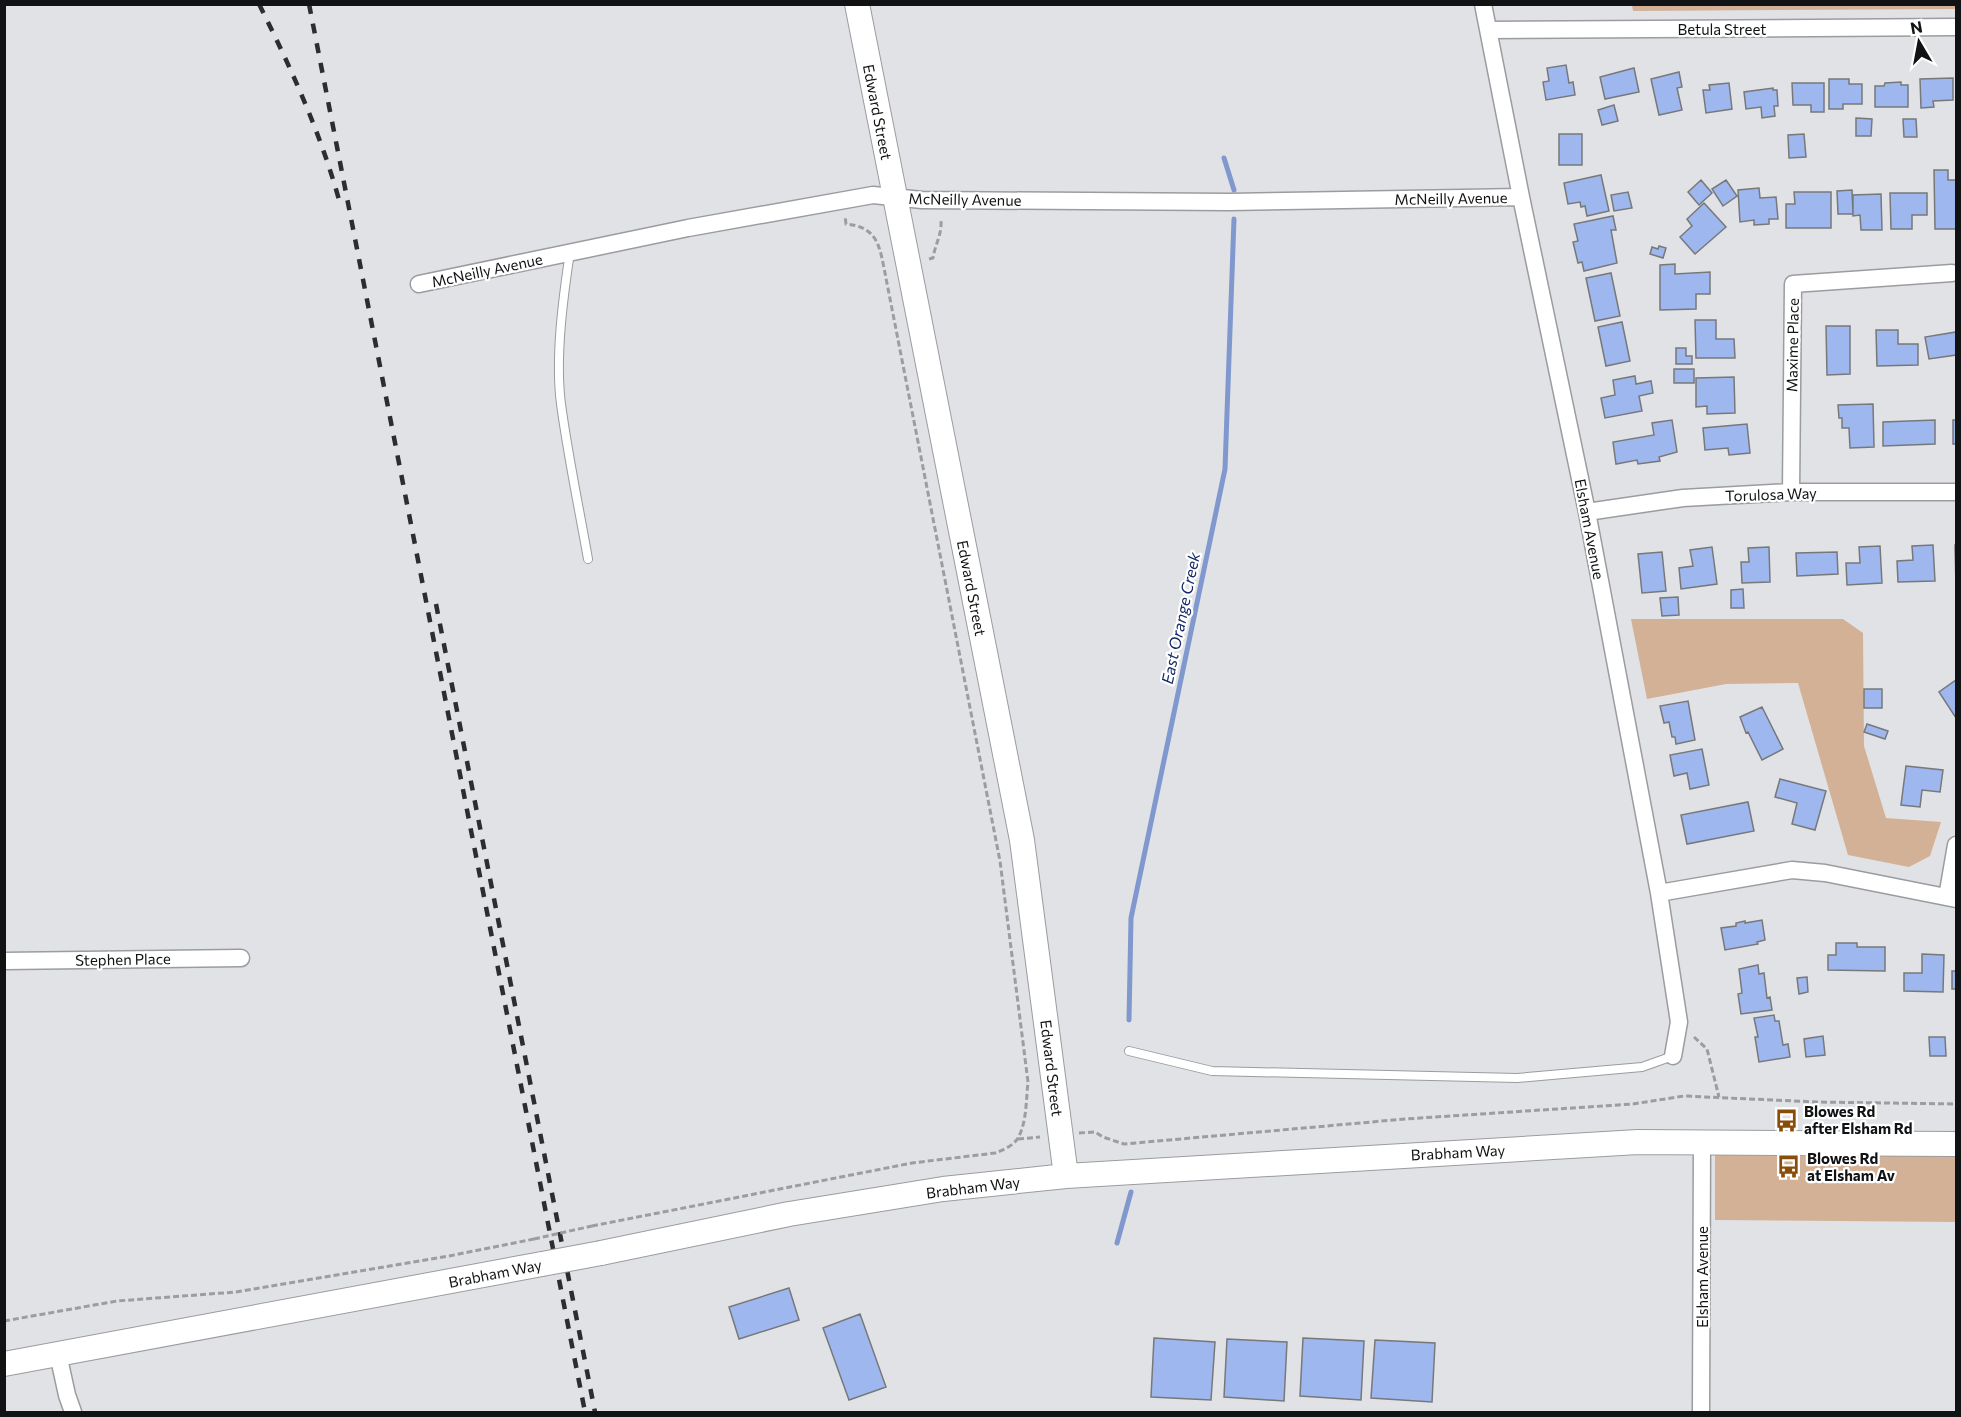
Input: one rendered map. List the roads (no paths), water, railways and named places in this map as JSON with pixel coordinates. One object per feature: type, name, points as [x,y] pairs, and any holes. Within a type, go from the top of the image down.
[{"type":"main road","name":"Edward Street","points":[[857,4],[1022,840],[1066,1176]]},
{"type":"main road","name":"Brabham Way","points":[[4,1364],[601,1253],[789,1214],[943,1189],[1066,1176],[1638,1142],[1956,1144]]},
{"type":"street","name":"Elsham Avenue","points":[[1483,4],[1587,512],[1659,893],[1679,1023],[1673,1056]]},
{"type":"street","name":"Betula Street","points":[[1488,30],[1956,27]]},
{"type":"street","name":"McNeilly Avenue","points":[[419,284],[688,228],[873,195],[922,200],[1229,202],[1521,197]]},
{"type":"street","name":"Maxime Place","points":[[1791,492],[1793,284],[1952,273]]},
{"type":"street","name":"Torulosa Way","points":[[1587,512],[1683,498],[1791,492],[1956,492]]},
{"type":"street","points":[[1659,893],[1792,870],[1825,873],[1952,898],[1956,845]]},
{"type":"street","name":"Stephen Place","points":[[4,961],[241,958]]},
{"type":"street","name":"Elsham Avenue","points":[[1701,1413],[1702,1141]]},
{"type":"street","points":[[58,1354],[67,1395],[74,1413]]},
{"type":"lane","points":[[570,252],[563,295],[561,403],[588,559]]},
{"type":"lane","points":[[1129,1051],[1212,1071],[1517,1078],[1642,1067],[1673,1056]]},
{"type":"waterway","name":"East Orange Creek","points":[[1224,158],[1234,190]]},
{"type":"waterway","name":"East Orange Creek","points":[[1129,1020],[1131,918],[1225,469],[1234,219]]},
{"type":"waterway","name":"East Orange Creek","points":[[1117,1243],[1131,1192]]},
{"type":"railway","points":[[259,4],[305,104],[325,155],[341,207]]},
{"type":"railway","points":[[309,4],[585,1412]]},
{"type":"railway","points":[[436,604],[595,1412]]},
{"type":"place","name":"Blowes Rd after Elsham Rd","points":[[1786,1120]]},
{"type":"place","name":"Blowes Rd at Elsham Av","points":[[1789,1167]]}]
